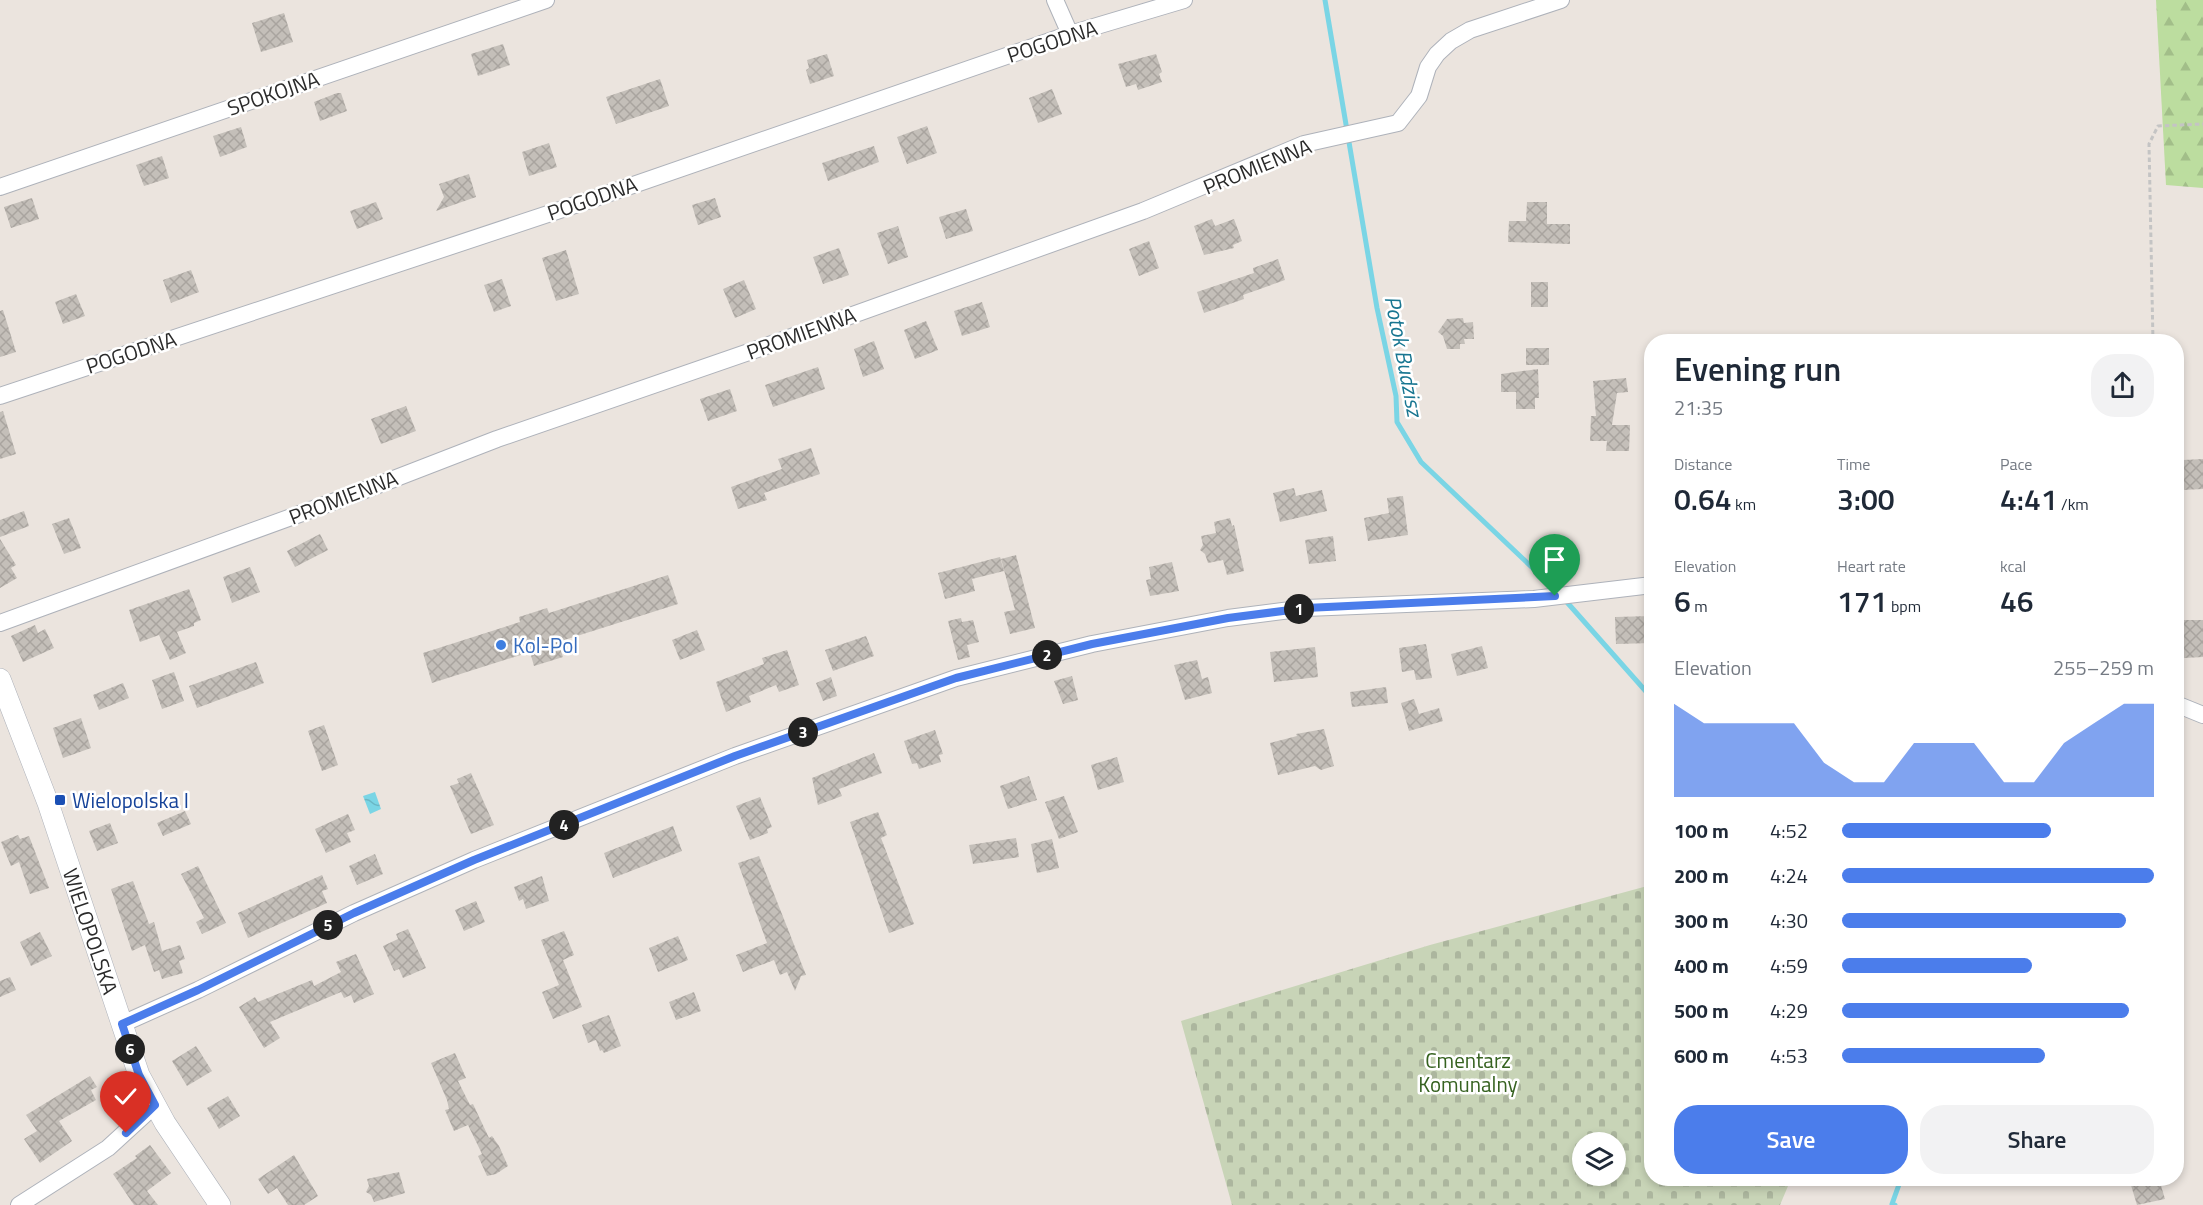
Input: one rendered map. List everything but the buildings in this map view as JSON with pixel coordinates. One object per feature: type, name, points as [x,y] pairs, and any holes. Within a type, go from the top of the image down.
[{"type":"street","name":"SPOKOJNA","points":[[0,187],[546,0]]},
{"type":"street","points":[[1055,0],[1070,34]]},
{"type":"street","name":"POGODNA","points":[[0,396],[584,201],[1070,34],[1184,0]]},
{"type":"street","name":"PROMIENNA","points":[[0,623],[350,496],[497,439],[1143,212],[1272,156],[1348,134],[1398,123],[1419,96],[1428,67],[1437,54],[1451,41],[1470,30],[1561,0]]},
{"type":"street","points":[[122,1024],[198,990],[343,918],[474,860],[735,756],[956,678],[1123,637],[1228,618],[1306,608],[1561,595],[1644,586]]},
{"type":"street","name":"WIELOPOLSKA","points":[[0,679],[48,802],[139,1075],[155,1105],[220,1205]]},
{"type":"street","points":[[2184,707],[2203,715]]},
{"type":"street","points":[[19,1205],[108,1148],[155,1105]]},
{"type":"path","points":[[2153,334],[2148,144],[2158,126],[2203,123]]},
{"type":"green space","points":[[2156,0],[2203,0],[2203,188],[2166,185]]},
{"type":"green space","name":"Cmentarz Komunalny","points":[[1644,887],[1644,1186],[1788,1186],[1780,1205],[1232,1205],[1181,1021],[1430,945]]},
{"type":"water","points":[[375,792],[381,809],[370,814],[363,796]]},
{"type":"waterway","name":"Potok Budzisz","points":[[1325,0],[1377,308],[1396,396],[1397,422],[1421,462],[1559,593]]},
{"type":"waterway","name":"Potok Budzisz","points":[[1565,600],[1644,689]]},
{"type":"waterway","points":[[1895,1205],[1892,1204],[1898,1186]]},
{"type":"place","name":"Kol-Pol","points":[[501,645]]},
{"type":"place","name":"Wielopolska I","points":[[60,800]]},
{"type":"route","points":[[126,1133],[155,1105],[139,1075],[122,1024],[198,990],[291,942],[411,887],[735,756],[956,678],[1154,630],[1306,608],[1534,599],[1555,596]]}]
